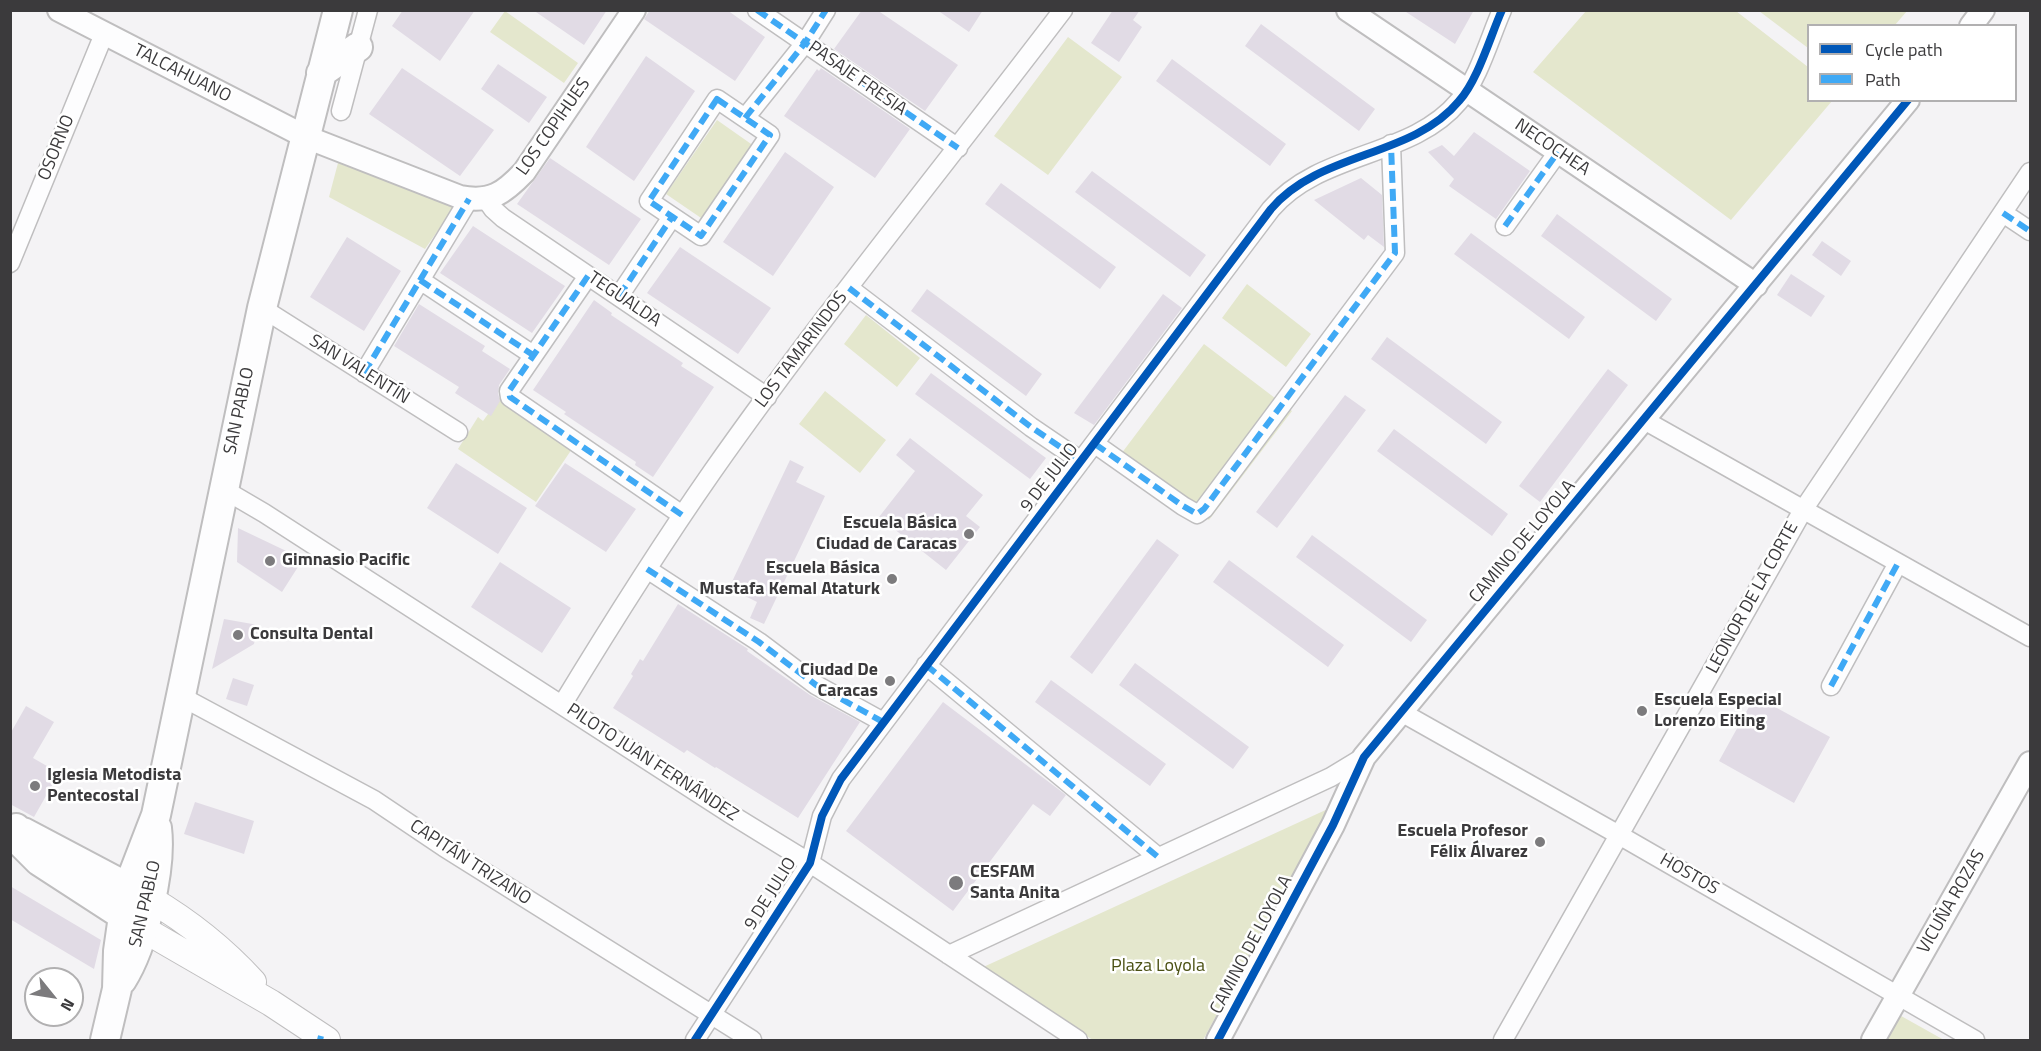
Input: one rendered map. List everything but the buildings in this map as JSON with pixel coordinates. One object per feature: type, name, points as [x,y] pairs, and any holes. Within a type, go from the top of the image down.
[{"type":"main road","name":"SAN PABLO","points":[[105,1041],[117,989],[118,951],[133,922],[140,893],[140,853],[156,815],[262,308],[338,10]]},
{"type":"main road","points":[[321,73],[358,47]]},
{"type":"main road","points":[[12,830],[140,893],[189,924],[241,969],[271,1003]]},
{"type":"main road","points":[[12,830],[39,861],[133,922],[271,1003],[323,1039]]},
{"type":"street","name":"TALCAHUANO","points":[[59,10],[306,136]]},
{"type":"street","points":[[341,111],[368,10]]},
{"type":"street","name":"LOS COPIHUES","points":[[364,373],[420,280],[478,199],[502,192],[524,172],[634,10]]},
{"type":"street","name":"PASAJE FRESIA","points":[[757,10],[958,148]]},
{"type":"street","points":[[745,118],[805,43],[826,10]]},
{"type":"street","name":"LOS TAMARINDOS","points":[[562,705],[682,515],[767,397],[1063,10]]},
{"type":"street","name":"NECOCHEA","points":[[1348,10],[1756,285]]},
{"type":"street","name":"9 DE JULIO","points":[[695,1041],[810,863],[816,831],[829,799],[841,779],[1278,201],[1310,177],[1436,123],[1468,91],[1502,10]]},
{"type":"street","points":[[1972,24],[1983,10]]},
{"type":"street","name":"OSORNO","points":[[10,262],[104,34]]},
{"type":"street","points":[[717,99],[745,118],[770,135],[701,236],[649,201],[717,99]]},
{"type":"street","name":"CAMINO DE LOYOLA","points":[[1218,1041],[1333,825],[1364,757],[1906,102]]},
{"type":"street","name":"TEGUALDA","points":[[306,136],[450,193],[478,199],[767,397]]},
{"type":"street","points":[[1095,444],[1183,506],[1197,513],[1204,509],[1395,253],[1391,144]]},
{"type":"street","points":[[1505,226],[1558,152]]},
{"type":"street","name":"LEONOR DE LA CORTE","points":[[1503,1041],[1803,510],[2031,172]]},
{"type":"street","points":[[2002,213],[2031,231]]},
{"type":"street","points":[[619,296],[672,217]]},
{"type":"street","points":[[588,276],[509,391],[510,397],[682,515]]},
{"type":"street","points":[[420,280],[533,355]]},
{"type":"street","points":[[849,288],[1031,427],[1081,461]]},
{"type":"street","name":"SAN VALENTÍN","points":[[262,308],[458,432]]},
{"type":"street","points":[[1644,420],[2031,637]]},
{"type":"street","name":"PILOTO JUAN FERNÁNDEZ","points":[[223,489],[810,863],[1078,1041]]},
{"type":"street","points":[[1831,686],[1898,563]]},
{"type":"street","points":[[647,569],[759,642],[816,685],[883,722]]},
{"type":"street","points":[[926,665],[1158,857]]},
{"type":"street","name":"CAPITÁN TRIZANO","points":[[182,697],[351,786],[752,1041]]},
{"type":"street","name":"HOSTOS","points":[[1401,712],[1975,1041]]},
{"type":"street","name":"CAMINO DE LOYOLA","points":[[949,955],[1331,777],[1364,757]]},
{"type":"street","name":"VICUÑA ROZAS","points":[[1873,1041],[2031,763]]},
{"type":"green space","points":[[505,11],[578,63],[564,83],[490,32]]},
{"type":"green space","points":[[1586,11],[1736,11],[1807,66],[1807,102],[1831,102],[1731,220],[1533,72]]},
{"type":"green space","points":[[1759,11],[1907,11],[1896,24],[1807,24],[1807,47]]},
{"type":"green space","points":[[1068,37],[1122,77],[1048,175],[994,136]]},
{"type":"green space","points":[[717,120],[754,146],[704,220],[666,194]]},
{"type":"green space","points":[[338,163],[455,206],[425,249],[329,197]]},
{"type":"green space","points":[[1247,284],[1311,334],[1286,367],[1222,318]]},
{"type":"green space","points":[[866,315],[920,358],[897,387],[844,344]]},
{"type":"green space","points":[[1204,344],[1292,411],[1209,520],[1121,454]]},
{"type":"green space","points":[[825,391],[886,440],[860,473],[799,424]]},
{"type":"green space","points":[[501,396],[574,446],[536,502],[458,449],[478,417],[483,421]]},
{"type":"green space","name":"Plaza Loyola","points":[[1330,808],[1203,1040],[1093,1040],[979,969]]},
{"type":"green space","points":[[1894,1012],[1944,1040],[1878,1040]]},
{"type":"marked path","points":[[757,10],[958,148]]},
{"type":"marked path","points":[[745,118],[805,43],[826,10]]},
{"type":"marked path","points":[[717,99],[770,135],[701,236],[649,201],[717,99]]},
{"type":"marked path","points":[[1095,444],[1183,506],[1197,514],[1204,509],[1395,253],[1391,144]]},
{"type":"marked path","points":[[1505,226],[1558,152]]},
{"type":"marked path","points":[[364,373],[469,199]]},
{"type":"marked path","points":[[2003,213],[2030,231]]},
{"type":"marked path","points":[[619,296],[672,217]]},
{"type":"marked path","points":[[588,276],[509,391],[510,397],[682,515]]},
{"type":"marked path","points":[[420,280],[533,355]]},
{"type":"marked path","points":[[849,288],[1031,427],[1081,461]]},
{"type":"marked path","points":[[1831,686],[1898,563]]},
{"type":"marked path","points":[[647,569],[759,642],[816,685],[883,722]]},
{"type":"marked path","points":[[926,665],[1158,857]]},
{"type":"marked path","points":[[320,1040],[321,1036]]},
{"type":"cycle path","points":[[695,1040],[810,863],[822,816],[841,779],[1271,209],[1291,190],[1314,176],[1417,134],[1439,120],[1459,101],[1472,82],[1502,10]]},
{"type":"cycle path","points":[[1218,1040],[1333,825],[1364,757],[1906,102]]},
{"type":"place","name":"Escuela Básica Ciudad de Caracas","points":[[969,534]]},
{"type":"place","name":"Gimnasio Pacific","points":[[270,561]]},
{"type":"place","name":"Escuela Básica Mustafa Kemal Ataturk","points":[[892,579]]},
{"type":"place","name":"Consulta Dental","points":[[238,635]]},
{"type":"place","name":"Ciudad De Caracas","points":[[890,681]]},
{"type":"place","name":"Escuela Especial Lorenzo Eiting","points":[[1642,711]]},
{"type":"place","name":"Iglesia Metodista Pentecostal","points":[[35,786]]},
{"type":"place","name":"Escuela Profesor Félix Álvarez","points":[[1540,842]]},
{"type":"place","name":"CESFAM Santa Anita","points":[[956,883]]}]
